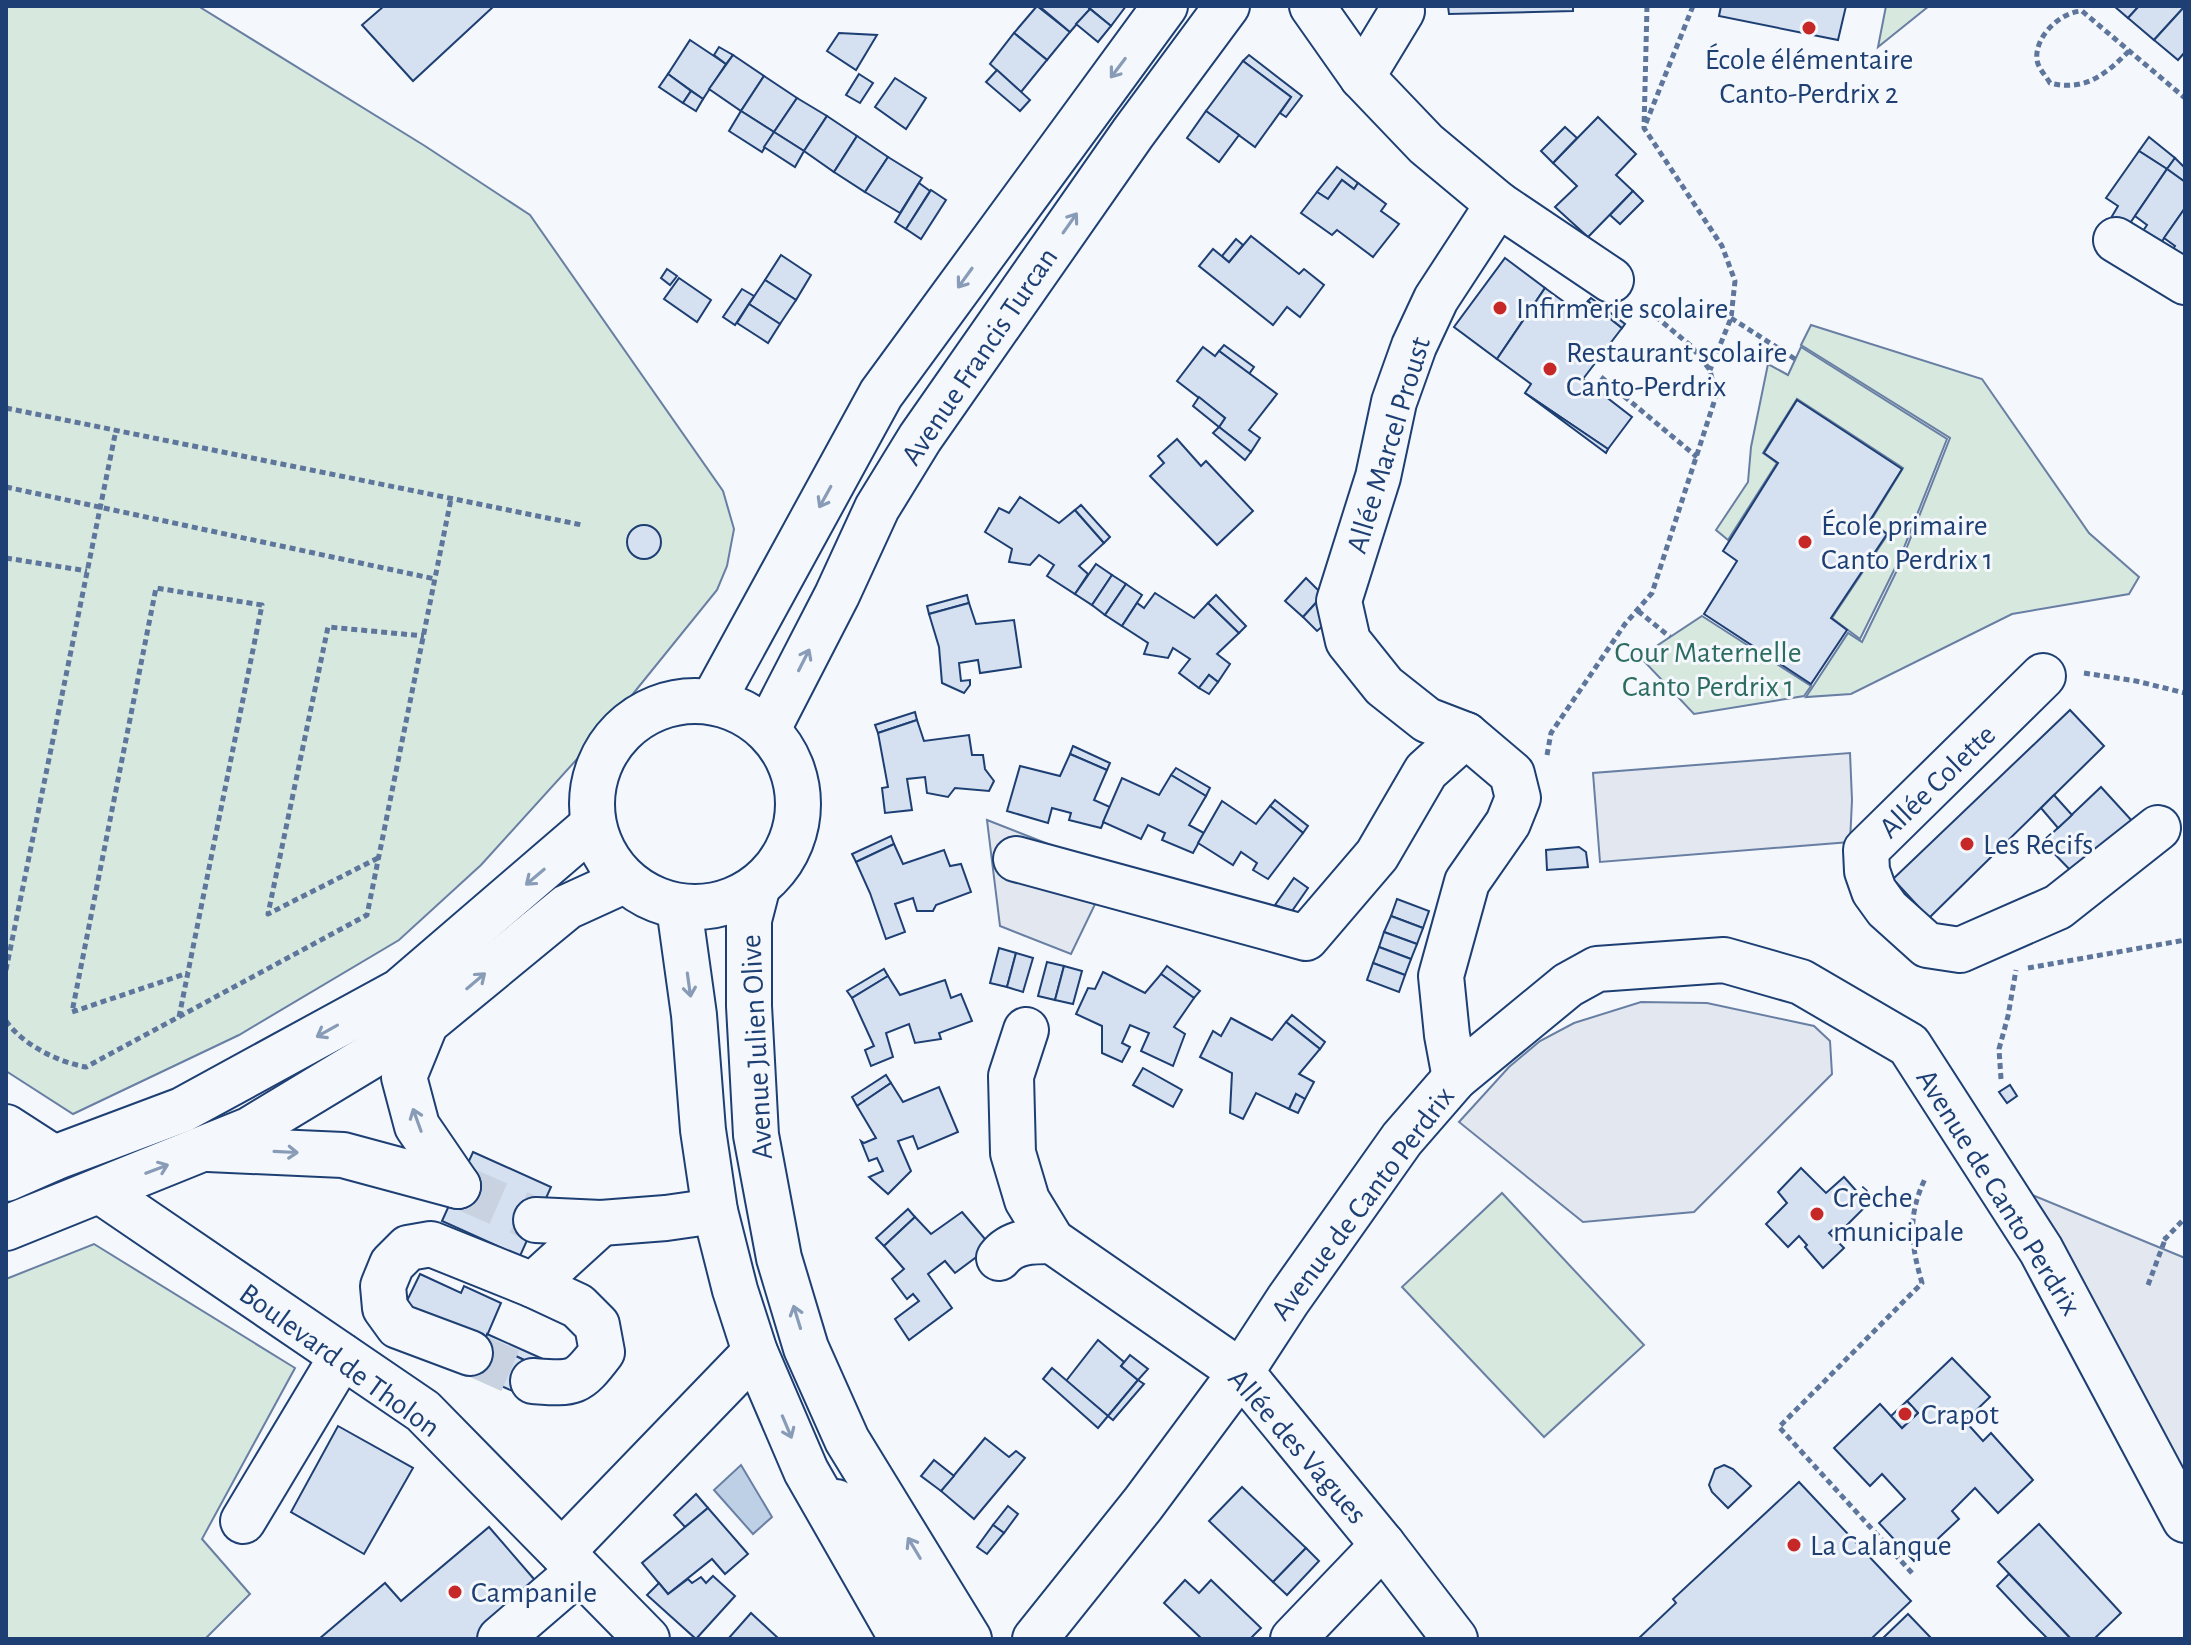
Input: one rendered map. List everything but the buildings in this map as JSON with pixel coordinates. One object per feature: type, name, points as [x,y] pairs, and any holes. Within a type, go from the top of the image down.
[{"type":"street","name":"Avenue Francis Turcan","points":[[713,701],[881,394],[1165,6]]},
{"type":"street","name":"Avenue Francis Turcan","points":[[768,729],[837,595],[877,508],[920,438],[1133,133],[1227,6]]},
{"type":"street","points":[[1312,6],[1362,77],[1426,144],[1498,204],[1611,280]]},
{"type":"street","points":[[1362,77],[1402,11]]},
{"type":"street","name":"Allée Marcel Proust","points":[[1455,1078],[1441,976],[1467,882],[1508,823],[1518,798],[1512,774],[1466,735],[1427,720],[1384,686],[1348,641],[1339,601],[1378,477],[1394,402],[1414,346],[1436,299],[1498,204]]},
{"type":"street","points":[[2116,240],[2185,282]]},
{"type":"street","name":"Allée Colette","points":[[2043,676],[1866,850],[1871,881],[1887,909],[1927,945],[1960,950],[2058,907],[2158,828]]},
{"type":"street","points":[[713,701],[743,711],[768,729],[798,781],[794,841],[757,889],[720,906],[679,907],[650,898],[624,881],[605,856],[593,825],[595,775],[620,732],[663,705],[713,701]]},
{"type":"street","points":[[1016,859],[1306,938],[1377,855],[1426,771],[1466,735]]},
{"type":"street","points":[[6,1179],[182,1110],[400,991],[593,825]]},
{"type":"street","points":[[6,1228],[249,1130],[426,1023],[567,907],[624,881]]},
{"type":"street","name":"Avenue Julien Olive","points":[[757,889],[749,920],[749,1006],[756,1135],[779,1258],[806,1348],[847,1440],[969,1639]]},
{"type":"street","name":"Avenue Julien Olive","points":[[679,907],[694,1015],[703,1130],[715,1211],[735,1290],[755,1352],[806,1471],[902,1639]]},
{"type":"street","name":"Avenue de Canto Perdrix","points":[[1035,1639],[1143,1504],[1241,1372],[1402,1139],[1455,1078],[1568,985],[1597,969],[1613,967],[1724,960],[1801,982],[1909,1045],[2041,1250],[2185,1520]]},
{"type":"street","points":[[208,1149],[343,1155],[458,1186],[417,1126],[404,1077],[426,1023]]},
{"type":"street","name":"Allée des Vagues","points":[[1026,1030],[1011,1076],[1013,1153],[1027,1200],[1052,1241],[1241,1372],[1383,1545],[1455,1639]]},
{"type":"street","points":[[6,1127],[54,1158]]},
{"type":"street","name":"Boulevard de Tholon","points":[[100,1191],[423,1411],[647,1639]]},
{"type":"street","points":[[536,1220],[601,1223],[715,1211]]},
{"type":"street","points":[[533,1285],[601,1223]]},
{"type":"street","points":[[999,1258],[1007,1248],[1032,1241],[1052,1241]]},
{"type":"street","points":[[470,1353],[398,1326],[385,1308],[383,1286],[392,1264],[408,1248],[431,1244],[533,1285],[578,1306],[597,1325],[602,1352],[585,1374],[569,1383],[533,1381]]},
{"type":"street","points":[[500,1639],[755,1352]]},
{"type":"street","points":[[243,1521],[342,1356]]},
{"type":"street","name":"Avenue Julien Olive","points":[[806,1471],[862,1529],[942,1639]]},
{"type":"street","name":"Allée des Vagues","points":[[1293,1639],[1383,1545]]},
{"type":"path","points":[[1647,6],[1644,128],[1722,246],[1735,281],[1731,318],[1710,370]]},
{"type":"path","points":[[1644,128],[1693,6]]},
{"type":"path","points":[[2129,51],[2103,76],[2064,86],[2050,83],[2037,63],[2038,45],[2050,27],[2072,12],[2082,11],[2185,98]]},
{"type":"path","points":[[1551,733],[1625,624],[1652,593],[1716,396],[1710,370],[1691,346],[1611,280]]},
{"type":"path","points":[[1731,318],[1795,359]]},
{"type":"path","points":[[1601,377],[1697,457]]},
{"type":"path","points":[[6,408],[582,525]]},
{"type":"path","points":[[6,970],[116,430]]},
{"type":"path","points":[[6,487],[435,579]]},
{"type":"path","points":[[6,1021],[14,1032],[66,1063],[86,1067],[367,915],[451,499]]},
{"type":"path","points":[[6,558],[87,571]]},
{"type":"path","points":[[179,1017],[188,973],[262,605],[156,588],[72,1012],[188,973]]},
{"type":"path","points":[[1638,611],[1670,637]]},
{"type":"path","points":[[379,857],[268,914],[328,627],[424,636]]},
{"type":"path","points":[[2043,676],[2083,673],[2185,693]]},
{"type":"path","points":[[2001,1079],[1999,1049],[2018,964],[2026,968],[2185,940]]},
{"type":"path","points":[[1912,1573],[1779,1427],[1922,1283],[1911,1224],[1925,1179]]},
{"type":"path","points":[[2155,1254],[2166,1237],[2185,1218]]},
{"type":"path","points":[[2148,1285],[2166,1237]]},
{"type":"green space","points":[[6,6],[198,6],[425,146],[530,215],[723,491],[734,529],[727,566],[717,590],[607,726],[481,865],[399,940],[239,1035],[73,1114],[6,1071]]},
{"type":"green space","points":[[1886,6],[1929,6],[1878,47]]},
{"type":"green space","points":[[1811,325],[1982,379],[2089,533],[2139,577],[2129,594],[2012,614],[1851,694],[1806,697],[1848,633],[1862,642],[1901,562],[1950,438],[1801,345]]},
{"type":"green space","points":[[1801,347],[1947,439],[1899,560],[1860,639],[1832,618],[1888,534],[1870,522],[1903,468],[1797,399],[1763,453],[1777,463],[1728,540],[1716,530],[1748,482],[1751,447],[1768,364],[1788,375]]},
{"type":"green space","name":"Cour Maternelle Canto Perdrix 1","points":[[1702,616],[1811,686],[1804,696],[1694,714],[1640,657]]},
{"type":"green space","points":[[1502,1193],[1644,1345],[1544,1437],[1402,1287]]},
{"type":"green space","points":[[94,1244],[295,1368],[202,1539],[250,1594],[205,1639],[6,1639],[6,1279]]},
{"type":"shaded area","points":[[1850,753],[1850,842],[1600,862],[1593,773]]},
{"type":"shaded area","points":[[987,820],[1112,869],[1071,954],[1000,926]]},
{"type":"shaded area","points":[[1641,1002],[1707,1003],[1814,1026],[1830,1041],[1832,1074],[1694,1212],[1583,1222],[1459,1122],[1509,1067],[1540,1041],[1574,1023]]},
{"type":"shaded area","points":[[2030,1194],[2185,1258],[2185,1488]]},
{"type":"water","points":[[741,1465],[772,1517],[753,1534],[714,1490]]},
{"type":"tunnel","points":[[458,1186],[536,1220]]},
{"type":"tunnel","points":[[470,1353],[533,1381]]},
{"type":"place","name":"École élémentaire Canto-Perdrix 2","points":[[1809,28]]},
{"type":"place","name":"Infirmerie scolaire","points":[[1500,308]]},
{"type":"place","name":"Restaurant scolaire Canto-Perdrix","points":[[1550,369]]},
{"type":"place","name":"École primaire Canto Perdrix 1","points":[[1805,542]]},
{"type":"place","name":"Les Récifs","points":[[1967,844]]},
{"type":"place","name":"Crèche municipale","points":[[1817,1214]]},
{"type":"place","name":"Crapot","points":[[1905,1414]]},
{"type":"place","name":"La Calanque","points":[[1794,1545]]},
{"type":"place","name":"Campanile","points":[[455,1592]]}]
